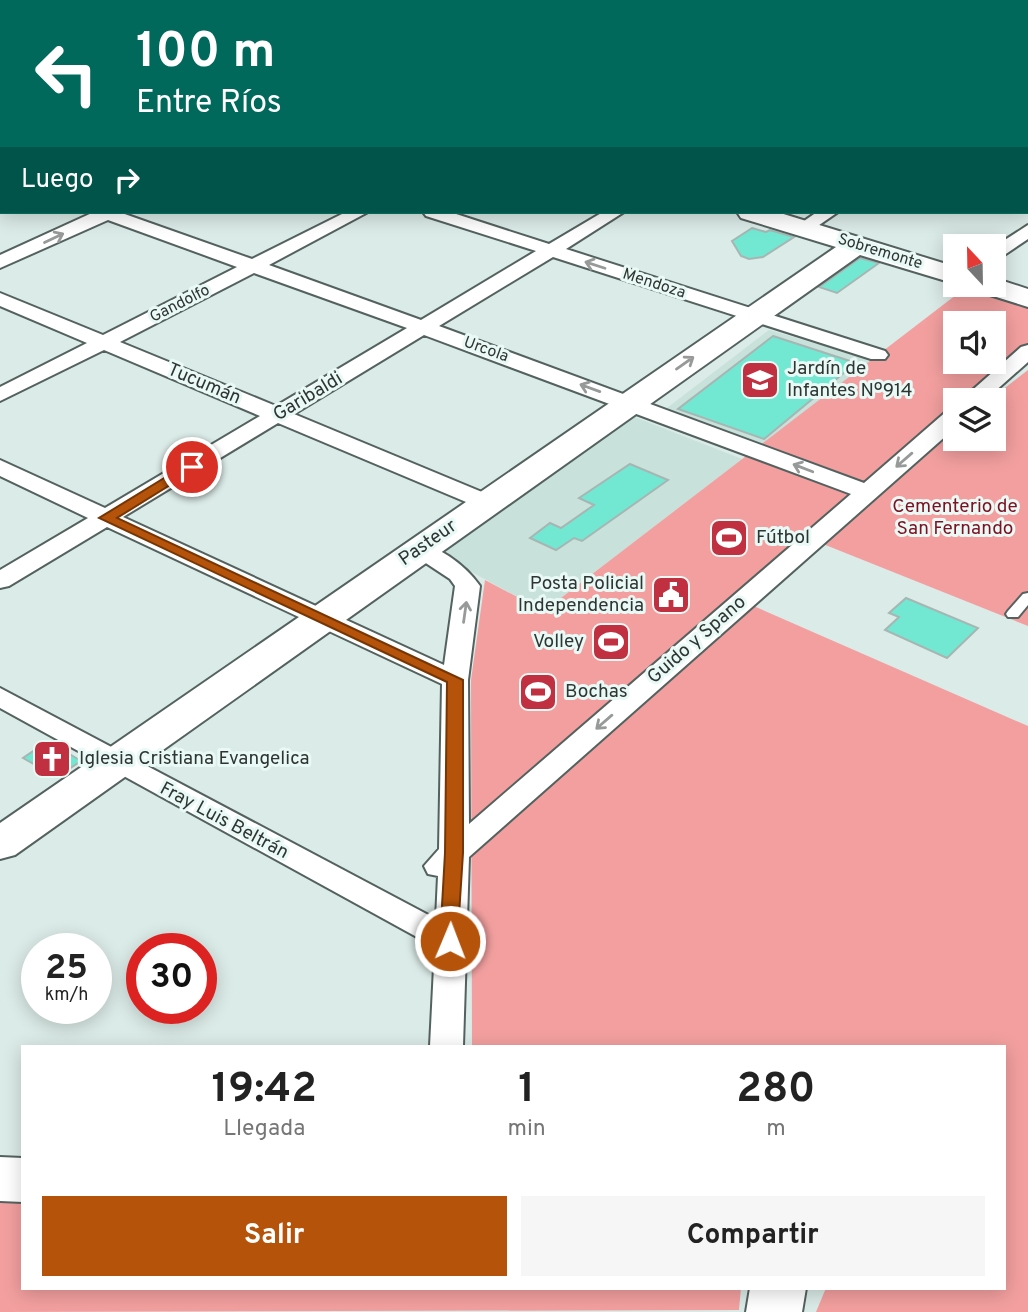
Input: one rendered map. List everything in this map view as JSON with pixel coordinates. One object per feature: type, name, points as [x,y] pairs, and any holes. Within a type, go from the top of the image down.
[{"type":"street","points":[[0,262],[103,214]]},
{"type":"street","name":"Urcola","points":[[112,214],[629,402],[867,492]]},
{"type":"street","name":"Gandolfo","points":[[0,396],[355,214]]},
{"type":"street","name":"Mendoza","points":[[438,214],[878,355]]},
{"type":"street","name":"Garibaldi","points":[[0,581],[612,214]]},
{"type":"street","name":"Sobremonte","points":[[756,214],[943,272]]},
{"type":"street","points":[[803,229],[826,214]]},
{"type":"street","points":[[1006,247],[1028,230]]},
{"type":"street","name":"Pasteur","points":[[0,844],[857,245]]},
{"type":"street","points":[[1006,291],[1028,298]]},
{"type":"street","name":"Tucumán","points":[[0,299],[486,502]]},
{"type":"street","points":[[986,388],[1028,351]]},
{"type":"street","name":"Guido y Spano","points":[[446,860],[943,426]]},
{"type":"street","points":[[0,467],[320,620],[448,676]]},
{"type":"street","points":[[418,550],[459,574],[468,586],[448,676],[446,860],[432,1045]]},
{"type":"street","name":"Fray Luis Beltrán","points":[[0,697],[442,938]]},
{"type":"street","points":[[442,938],[447,1045]]},
{"type":"street","points":[[0,1179],[21,1181]]},
{"type":"street","points":[[774,1312],[778,1290]]},
{"type":"lane","points":[[1013,614],[1028,597]]},
{"type":"shaded area","points":[[769,330],[872,360],[761,445],[667,408]]},
{"type":"shaded area","points":[[627,414],[742,459],[544,611],[431,550]]},
{"type":"green space","name":"Cementerio de San Fernando","points":[[1006,296],[1028,302],[1028,351],[1006,370],[1006,311],[943,311],[943,374],[1002,374],[986,388],[943,388],[943,451],[1006,451],[1005,388],[1028,370],[1028,626],[813,540],[742,601],[1028,726],[1028,1312],[816,1312],[825,1290],[1006,1290],[1006,1045],[472,1045],[471,680],[485,580],[544,611],[952,298],[1006,298]]},
{"type":"green space","points":[[0,1197],[21,1199],[21,1290],[741,1290],[739,1310],[0,1312]]},
{"type":"building","points":[[752,228],[794,237],[763,257],[749,259],[741,256],[732,241]]},
{"type":"building","points":[[860,258],[879,263],[837,293],[819,287]]},
{"type":"building","points":[[773,336],[856,363],[764,439],[678,409]]},
{"type":"building","points":[[630,464],[668,480],[582,541],[574,538],[556,550],[530,538],[550,523],[561,528],[594,505],[579,498]]},
{"type":"building","points":[[906,598],[978,628],[947,658],[885,630],[899,617],[889,613]]},
{"type":"building","name":"Iglesia Cristiana Evangelica","points":[[48,741],[81,761],[57,777],[23,758]]},
{"type":"place","name":"Jardín de Infantes Nº914","points":[[760,380]]},
{"type":"place","name":"Fútbol","points":[[729,538]]},
{"type":"place","name":"Posta Policial Independencia","points":[[671,595]]},
{"type":"place","name":"Volley","points":[[611,642]]},
{"type":"place","name":"Bochas","points":[[538,692]]},
{"type":"place","name":"Iglesia Cristiana Evangelica","points":[[52,759]]},
{"type":"route","points":[[192,467],[107,518],[320,620],[455,680],[454,853],[450,941]]}]
